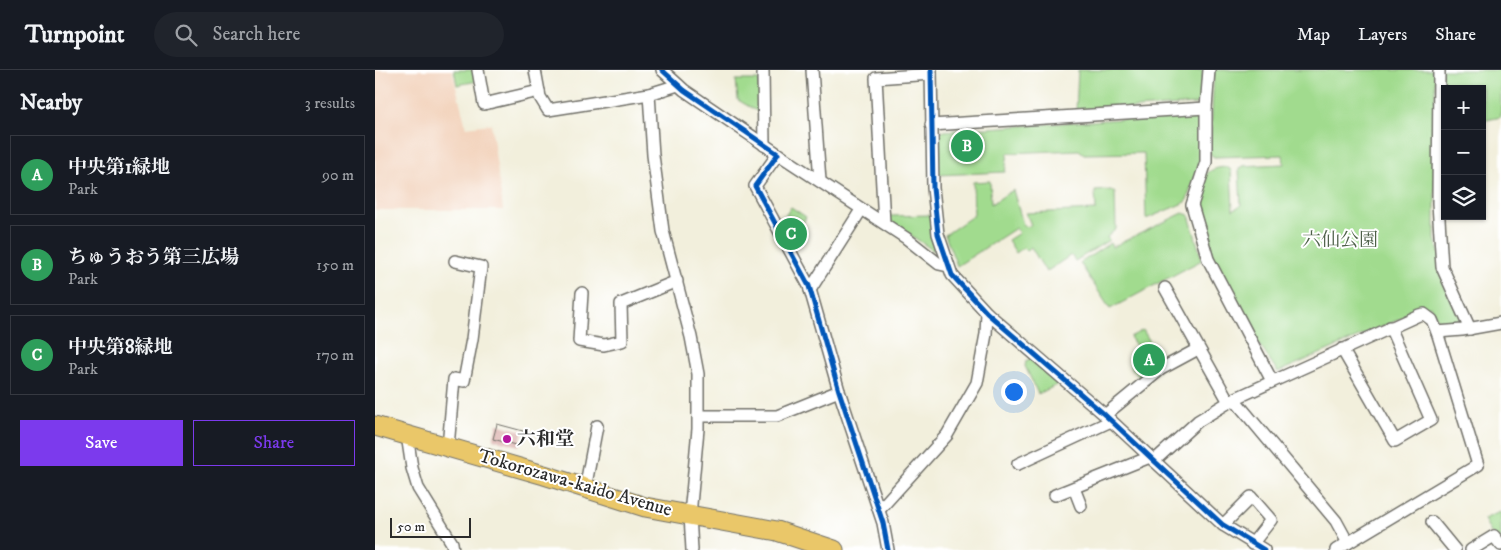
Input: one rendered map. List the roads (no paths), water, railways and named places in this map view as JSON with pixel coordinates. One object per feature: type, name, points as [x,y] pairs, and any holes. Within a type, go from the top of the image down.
[{"type":"main road","name":"Tokorozawa-kaido Avenue","points":[[375,426],[645,507],[777,531],[824,548]]},
{"type":"street","points":[[478,70],[484,104],[539,92]]},
{"type":"street","points":[[535,70],[539,92],[548,110],[649,94],[678,85]]},
{"type":"street","points":[[662,70],[678,85],[764,145],[861,210],[884,223],[939,264],[947,266]]},
{"type":"street","points":[[763,70],[764,145]]},
{"type":"street","points":[[812,70],[820,181]]},
{"type":"street","points":[[1209,70],[1206,108],[1206,162],[1192,205],[1208,259],[1272,381]]},
{"type":"street","points":[[1439,70],[1437,204],[1442,267],[1470,329]]},
{"type":"street","points":[[884,223],[876,78],[931,72],[932,176],[938,234],[947,266],[952,275],[987,313],[1108,418],[1223,525],[1265,550]]},
{"type":"street","points":[[649,94],[653,155],[663,230],[677,281],[698,374],[698,416],[690,515],[692,550]]},
{"type":"street","points":[[931,125],[1206,108]]},
{"type":"street","points":[[778,154],[755,186],[810,290],[839,391],[879,510],[888,550]]},
{"type":"street","points":[[810,290],[861,210]]},
{"type":"street","points":[[448,447],[454,379],[464,381],[472,340],[481,267],[455,261]]},
{"type":"street","points":[[582,293],[579,341],[604,345],[622,341],[621,304],[677,281]]},
{"type":"street","points":[[1165,288],[1199,350],[1232,400],[1335,520],[1348,543]]},
{"type":"street","points":[[879,510],[947,435],[977,383],[986,334],[987,313]]},
{"type":"street","points":[[1055,495],[1152,459],[1198,421],[1232,400],[1390,327],[1425,314],[1433,320],[1478,465],[1337,550]]},
{"type":"street","points":[[1437,332],[1470,329],[1501,323]]},
{"type":"street","points":[[1342,349],[1395,441],[1431,420],[1390,327]]},
{"type":"street","points":[[1019,464],[1108,418],[1161,370],[1199,350]]},
{"type":"street","points":[[698,416],[777,416],[839,391]]},
{"type":"street","points":[[585,489],[597,426]]},
{"type":"street","points":[[407,435],[412,468],[418,488],[452,543],[453,550]]},
{"type":"street","points":[[1042,453],[1047,464]]},
{"type":"street","points":[[1074,488],[1081,506]]},
{"type":"street","points":[[1223,525],[1251,498],[1271,520],[1252,544]]},
{"type":"street","points":[[1432,522],[1455,550]]},
{"type":"street","points":[[1471,550],[1494,536],[1501,545]]},
{"type":"place","name":"ちゅうおう第三広場","points":[[967,146]]},
{"type":"place","name":"中央第8緑地","points":[[791,234]]},
{"type":"place","name":"中央第1緑地","points":[[1149,360]]},
{"type":"place","name":"六和堂","points":[[507,439]]},
{"type":"park label","name":"六仙公園","points":[[1340,240]]}]
